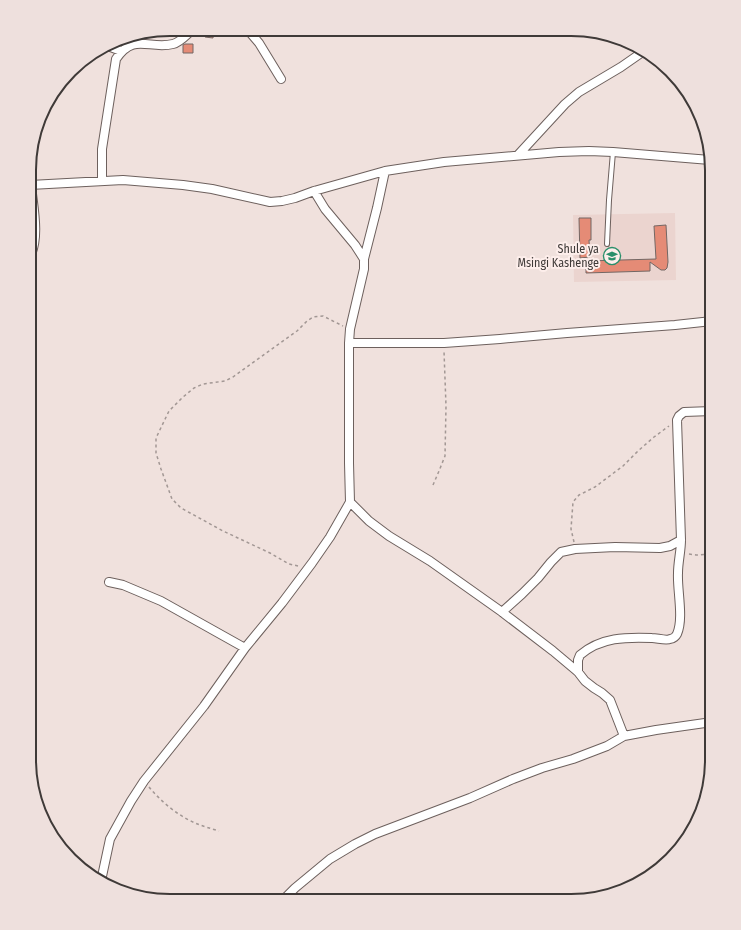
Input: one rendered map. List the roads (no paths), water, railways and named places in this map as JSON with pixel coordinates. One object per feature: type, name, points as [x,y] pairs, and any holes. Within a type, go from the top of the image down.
[{"type":"street","points":[[102,181],[102,149],[116,59],[121,51],[126,47],[138,43],[165,45],[174,44],[185,36]]},
{"type":"street","points":[[253,36],[259,43],[281,79]]},
{"type":"street","points":[[114,48],[121,51]]},
{"type":"street","points":[[518,155],[565,104],[579,92],[639,55]]},
{"type":"street","points":[[36,185],[123,180],[212,189],[270,202],[295,198],[314,191],[385,171],[444,162],[518,155],[589,151],[704,160]]},
{"type":"street","points":[[102,875],[110,839],[144,781],[204,706],[245,648],[282,603],[330,537],[350,502],[350,329],[364,269],[364,259],[385,171]]},
{"type":"street","points":[[314,191],[325,209],[364,259]]},
{"type":"street","points":[[349,343],[444,343],[705,322]]},
{"type":"street","points":[[578,672],[578,660],[580,655],[593,646],[603,642],[614,639],[628,638],[670,640],[676,636],[679,628],[680,613],[678,573],[681,552],[677,420],[684,412],[705,410]]},
{"type":"street","points":[[350,502],[369,521],[389,536],[430,561],[502,612],[578,672],[585,682],[610,700],[624,736]]},
{"type":"street","points":[[502,612],[538,578],[561,552],[574,549],[615,547],[660,548],[670,546],[681,540]]},
{"type":"street","points":[[109,582],[123,585],[161,601],[245,648]]},
{"type":"street","points":[[289,894],[330,859],[375,834],[470,798],[542,768],[573,759],[624,736],[705,723]]},
{"type":"lane","points":[[607,244],[613,152]]},
{"type":"place","name":"Shule ya Msingi Kashenge","points":[[612,256]]}]
